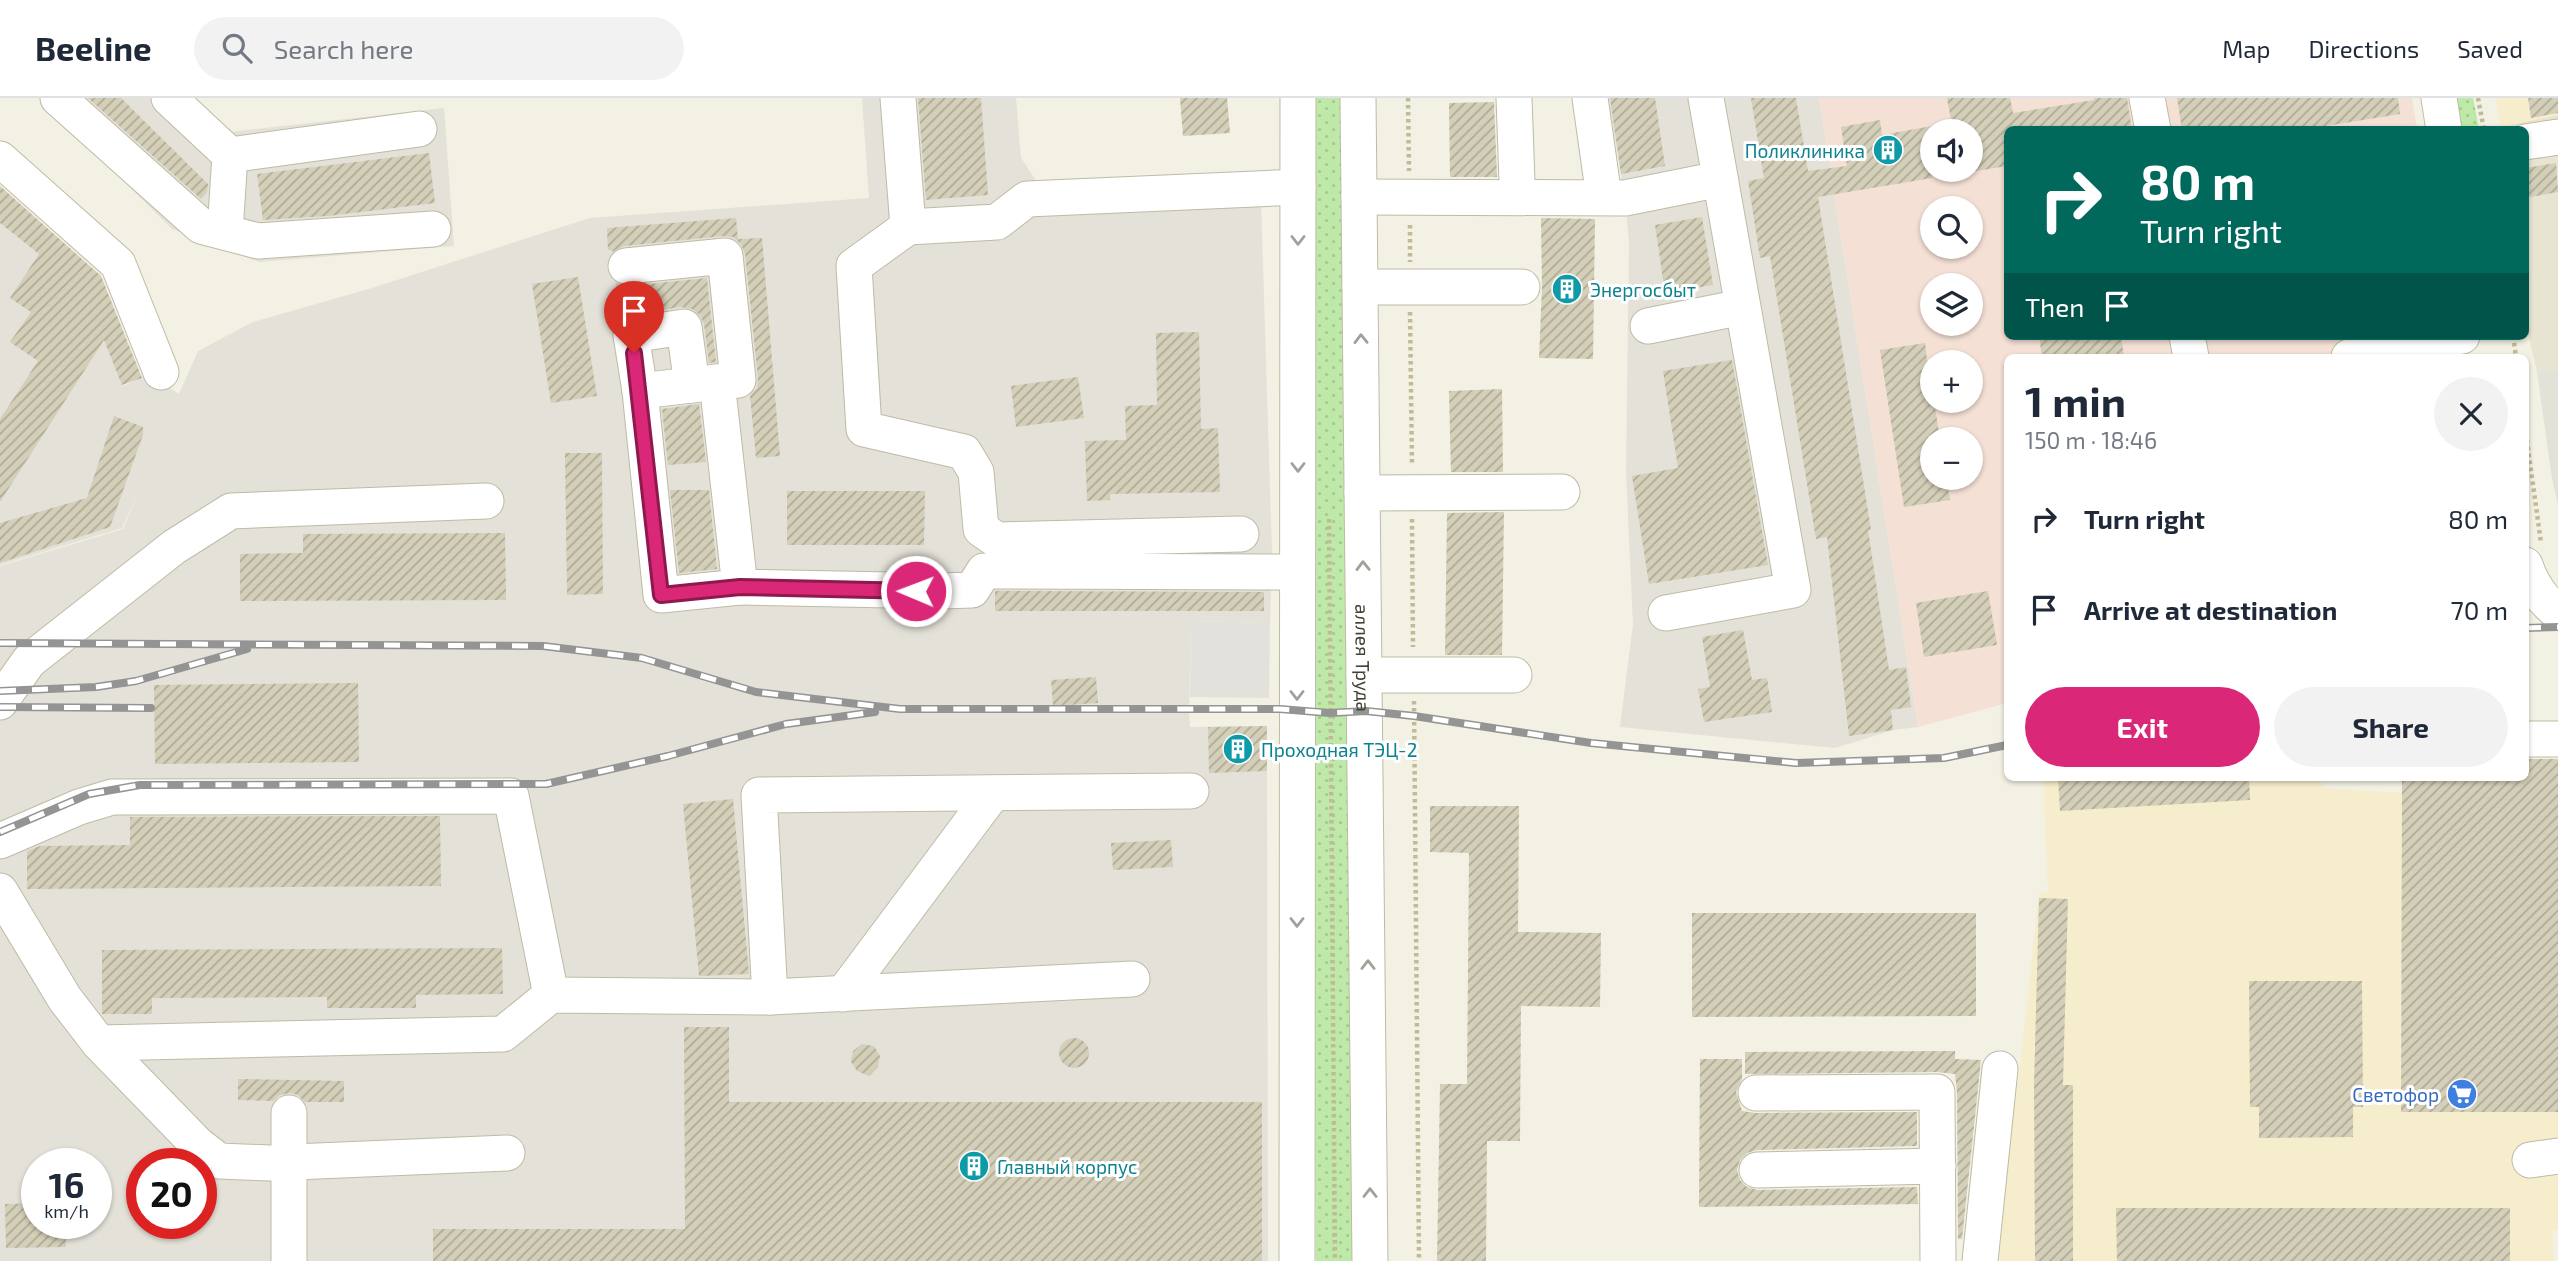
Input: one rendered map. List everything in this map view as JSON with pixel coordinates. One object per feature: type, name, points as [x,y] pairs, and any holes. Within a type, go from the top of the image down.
[{"type":"street","points":[[58,98],[201,226],[258,240],[433,229]]},
{"type":"street","points":[[169,98],[230,155]]},
{"type":"street","points":[[898,98],[908,227]]},
{"type":"street","points":[[1297,1261],[1298,98]]},
{"type":"street","name":"аллея Труда","points":[[1358,98],[1370,1261]]},
{"type":"street","points":[[1514,98],[1517,182]]},
{"type":"street","points":[[1590,98],[1604,198]]},
{"type":"street","points":[[1666,613],[1793,590],[1706,98]]},
{"type":"street","points":[[2147,98],[2152,126]]},
{"type":"street","points":[[2439,98],[2443,126]]},
{"type":"street","points":[[230,155],[419,129]]},
{"type":"street","points":[[2529,141],[2558,137]]},
{"type":"street","points":[[225,232],[230,155]]},
{"type":"street","points":[[0,159],[118,264],[161,372]]},
{"type":"street","points":[[1359,197],[1625,198],[1720,179]]},
{"type":"street","points":[[1241,534],[997,540],[981,529],[976,472],[964,452],[864,429],[854,266],[908,227],[998,222],[1027,199],[1298,187]]},
{"type":"street","points":[[626,266],[726,256],[738,380],[640,391]]},
{"type":"street","points":[[1360,287],[1522,287]]},
{"type":"street","points":[[1648,326],[1742,307]]},
{"type":"street","points":[[740,587],[705,383],[684,327],[631,334],[640,391],[661,595],[740,587],[972,590],[984,571],[1297,572]]},
{"type":"street","points":[[2365,354],[2440,340]]},
{"type":"street","points":[[1362,493],[1562,492]]},
{"type":"street","points":[[0,702],[29,661],[174,547],[231,511],[486,501]]},
{"type":"street","points":[[2534,559],[2529,580],[2558,612]]},
{"type":"street","points":[[1364,675],[1514,675]]},
{"type":"street","points":[[2529,739],[2558,739]]},
{"type":"street","points":[[770,997],[759,795],[1191,791]]},
{"type":"street","points":[[844,994],[993,793]]},
{"type":"street","points":[[0,841],[79,807],[112,797],[511,796],[551,995]]},
{"type":"street","points":[[0,891],[65,999],[99,1043],[197,1144],[219,1161],[287,1162],[507,1153]]},
{"type":"street","points":[[99,1043],[503,1034],[551,995],[770,997],[1132,979]]},
{"type":"street","points":[[1980,1261],[2000,1069]]},
{"type":"street","points":[[1756,1093],[1937,1092],[1938,1261]]},
{"type":"street","points":[[289,1113],[289,1261]]},
{"type":"street","points":[[1757,1170],[1938,1166]]},
{"type":"path","points":[[2478,98],[2483,126]]},
{"type":"path","points":[[2529,485],[2534,559]]},
{"type":"path","points":[[1329,517],[1335,1261]]},
{"type":"shaded area","points":[[44,98],[193,98],[229,132],[444,108],[454,246],[259,262],[172,229],[45,103]]},
{"type":"shaded area","points":[[862,98],[1016,98],[1021,158],[1054,208],[1261,201],[1272,553],[1270,623],[1191,621],[1189,709],[1190,727],[1267,726],[1268,1261],[0,1261],[0,566],[123,529],[138,493],[122,528],[0,565],[0,223],[83,288],[123,386],[149,375],[179,394],[198,351],[253,322],[372,288],[590,218],[869,198]]},
{"type":"shaded area","points":[[1608,98],[1819,98],[1918,727],[1893,730],[1835,748],[1620,727],[1633,624],[1626,472],[1629,242],[1625,198]]},
{"type":"shaded area","points":[[1819,98],[2412,98],[2417,126],[2004,126],[2004,340],[2452,340],[2454,354],[2004,354],[2004,704],[1918,727]]},
{"type":"shaded area","points":[[2496,98],[2558,98],[2558,115],[2500,126]]},
{"type":"shaded area","points":[[2558,115],[2558,369],[2537,372],[2529,338],[2529,126],[2505,126]]},
{"type":"shaded area","points":[[2558,369],[2558,506],[2537,372]]},
{"type":"shaded area","points":[[1191,621],[1270,623],[1269,698],[1190,697]]},
{"type":"shaded area","points":[[2043,781],[2321,781],[2323,788],[2402,793],[2401,1111],[2558,1112],[2558,1230],[2552,1231],[2554,1261],[1989,1261],[2018,1085],[2039,893],[2048,892]]},
{"type":"green space","points":[[1309,98],[1349,98],[1356,1261],[1316,1261]]},
{"type":"green space","points":[[2452,98],[2473,98],[2478,126],[2456,126]]},
{"type":"building","points":[[88,98],[121,98],[208,184],[207,192],[201,199]]},
{"type":"building","points":[[918,98],[981,98],[988,195],[926,200]]},
{"type":"building","points":[[1180,98],[1227,98],[1230,133],[1183,136]]},
{"type":"building","points":[[1610,98],[1655,98],[1665,166],[1621,174]]},
{"type":"building","points":[[1751,98],[1796,98],[1808,171],[1847,166],[1841,127],[1880,120],[1882,135],[1920,128],[1920,180],[1818,197],[1871,530],[1868,530],[1889,670],[1906,667],[1911,707],[1891,710],[1893,730],[1849,736],[1827,537],[1816,539],[1770,256],[1760,258],[1748,181],[1764,178]]},
{"type":"building","points":[[1947,98],[2010,98],[2013,113],[2094,98],[2127,98],[2131,126],[2004,126],[2004,166],[1983,170],[1983,119],[1951,119]]},
{"type":"building","points":[[2177,98],[2398,98],[2400,114],[2326,126],[2181,126]]},
{"type":"building","points":[[2528,98],[2558,98],[2558,113],[2531,118]]},
{"type":"building","points":[[1494,102],[1497,177],[1450,177],[1449,103]]},
{"type":"building","points":[[429,153],[435,203],[328,216],[263,220],[257,174]]},
{"type":"building","points":[[2556,163],[2558,192],[2529,197],[2529,167]]},
{"type":"building","points":[[0,186],[101,276],[142,378],[122,385],[104,340],[0,502],[0,419],[38,361],[10,342],[31,312],[10,298],[39,254],[0,223]]},
{"type":"building","points":[[1702,217],[1713,285],[1665,293],[1655,225]]},
{"type":"building","points":[[736,218],[738,239],[762,238],[780,456],[756,458],[750,396],[757,388],[758,378],[745,254],[741,244],[733,237],[723,236],[624,246],[612,252],[608,250],[607,228]]},
{"type":"building","name":"Энергосбыт","points":[[1541,218],[1595,219],[1593,359],[1539,358]]},
{"type":"building","points":[[578,277],[597,396],[551,403],[532,284]]},
{"type":"building","points":[[707,278],[716,362],[709,363],[704,324],[700,315],[692,309],[681,307],[628,315],[620,319],[616,283],[628,286]]},
{"type":"building","points":[[1199,332],[1201,429],[1218,428],[1220,492],[1110,494],[1110,500],[1087,501],[1085,441],[1126,440],[1125,406],[1157,405],[1156,333]]},
{"type":"building","points":[[2040,340],[2122,340],[2124,354],[2042,354]]},
{"type":"building","points":[[1925,343],[1926,350],[1920,350],[1920,413],[1936,413],[1938,427],[1920,427],[1920,490],[1948,490],[1950,500],[1904,507],[1880,350]]},
{"type":"building","points":[[1732,360],[1768,565],[1649,584],[1632,476],[1678,468],[1663,371]]},
{"type":"building","points":[[1078,377],[1084,418],[1016,427],[1011,386]]},
{"type":"building","points":[[1502,389],[1503,472],[1451,472],[1449,391]]},
{"type":"building","points":[[699,404],[706,462],[668,465],[662,409]]},
{"type":"building","points":[[114,416],[143,427],[143,435],[110,527],[0,563],[0,523],[87,498]]},
{"type":"building","points":[[565,453],[602,453],[603,594],[567,595]]},
{"type":"building","points":[[670,490],[709,490],[717,569],[679,573]]},
{"type":"building","points":[[787,491],[925,491],[924,545],[787,545]]},
{"type":"building","points":[[1504,512],[1502,655],[1445,655],[1447,513]]},
{"type":"building","points":[[505,533],[506,600],[240,601],[240,554],[303,553],[303,534]]},
{"type":"building","points":[[995,591],[1264,592],[1264,611],[995,611]]},
{"type":"building","points":[[1988,591],[1997,645],[1924,657],[1916,603]]},
{"type":"building","points":[[1743,630],[1752,680],[1767,678],[1772,712],[1704,722],[1698,689],[1710,687],[1702,637]]},
{"type":"building","points":[[1096,677],[1098,703],[1053,706],[1051,680]]},
{"type":"building","points":[[358,683],[359,762],[155,764],[154,685]]},
{"type":"building","name":"Проходная ТЭЦ-2","points":[[1267,726],[1267,771],[1209,773],[1208,727]]},
{"type":"building","points":[[2529,759],[2558,759],[2558,1112],[2401,1112],[2402,781],[2529,781]]},
{"type":"building","points":[[2058,781],[2249,781],[2250,800],[2060,811]]},
{"type":"building","points":[[733,799],[749,974],[699,976],[683,804]]},
{"type":"building","points":[[1430,806],[1519,806],[1518,932],[1601,933],[1600,1007],[1521,1006],[1520,1141],[1487,1141],[1486,1261],[1437,1261],[1440,1084],[1467,1084],[1469,853],[1430,852]]},
{"type":"building","points":[[440,816],[441,886],[27,889],[27,851],[40,846],[130,845],[130,817]]},
{"type":"building","points":[[1171,840],[1173,867],[1113,870],[1111,843]]},
{"type":"building","points":[[2039,898],[2068,899],[2063,1085],[2073,1085],[2073,1261],[2035,1261],[2034,1085]]},
{"type":"building","points":[[1692,913],[1976,913],[1976,1016],[1692,1017]]},
{"type":"building","points":[[502,948],[503,994],[416,995],[416,1008],[327,1008],[327,997],[152,998],[152,1014],[102,1014],[102,950]]},
{"type":"building","points":[[2249,981],[2362,981],[2363,1107],[2353,1107],[2353,1137],[2259,1138],[2259,1107],[2250,1107]]},
{"type":"building","name":"Главный корпус","points":[[684,1027],[729,1027],[729,1102],[1262,1102],[1262,1261],[433,1261],[433,1229],[685,1229]]},
{"type":"building","points":[[1074,1038],[1080,1039],[1088,1047],[1088,1059],[1080,1067],[1074,1068],[1068,1067],[1060,1059],[1059,1053],[1060,1047],[1068,1039]]},
{"type":"building","points":[[862,1044],[874,1046],[880,1056],[878,1067],[869,1076],[857,1071],[851,1062],[853,1051]]},
{"type":"building","points":[[1955,1051],[1955,1059],[1981,1060],[1962,1239],[1958,1239],[1955,1074],[1745,1074],[1745,1052]]},
{"type":"building","points":[[1700,1059],[1742,1059],[1742,1079],[1736,1092],[1742,1111],[1917,1112],[1917,1146],[1757,1150],[1747,1153],[1740,1160],[1737,1170],[1740,1180],[1747,1187],[1757,1190],[1917,1187],[1918,1204],[1699,1207]]},
{"type":"building","points":[[238,1079],[344,1081],[344,1102],[305,1102],[298,1095],[290,1093],[280,1095],[273,1101],[238,1100]]},
{"type":"building","points":[[5,1204],[21,1204],[21,1239],[66,1239],[66,1247],[6,1248]]},
{"type":"building","points":[[2116,1208],[2510,1208],[2510,1261],[2117,1261]]},
{"type":"railway","points":[[2529,628],[2558,627]]},
{"type":"railway","points":[[0,643],[543,646],[642,658],[756,692],[900,709],[1280,709],[1330,713],[1366,711],[1591,743],[1796,763],[1944,758],[2004,746]]},
{"type":"railway","points":[[0,691],[96,687],[136,681],[247,649]]},
{"type":"railway","points":[[0,707],[151,708]]},
{"type":"railway","points":[[0,832],[89,794],[140,785],[546,784],[668,756],[786,724],[875,712]]},
{"type":"place","name":"Поликлиника","points":[[1888,150]]},
{"type":"place","name":"Энергосбыт","points":[[1567,289]]},
{"type":"place","name":"Проходная ТЭЦ-2","points":[[1238,749]]},
{"type":"place","name":"Светофор","points":[[2462,1094]]},
{"type":"place","name":"Главный корпус","points":[[974,1166]]},
{"type":"route","points":[[634,353],[661,595],[740,587],[916,591]]}]
